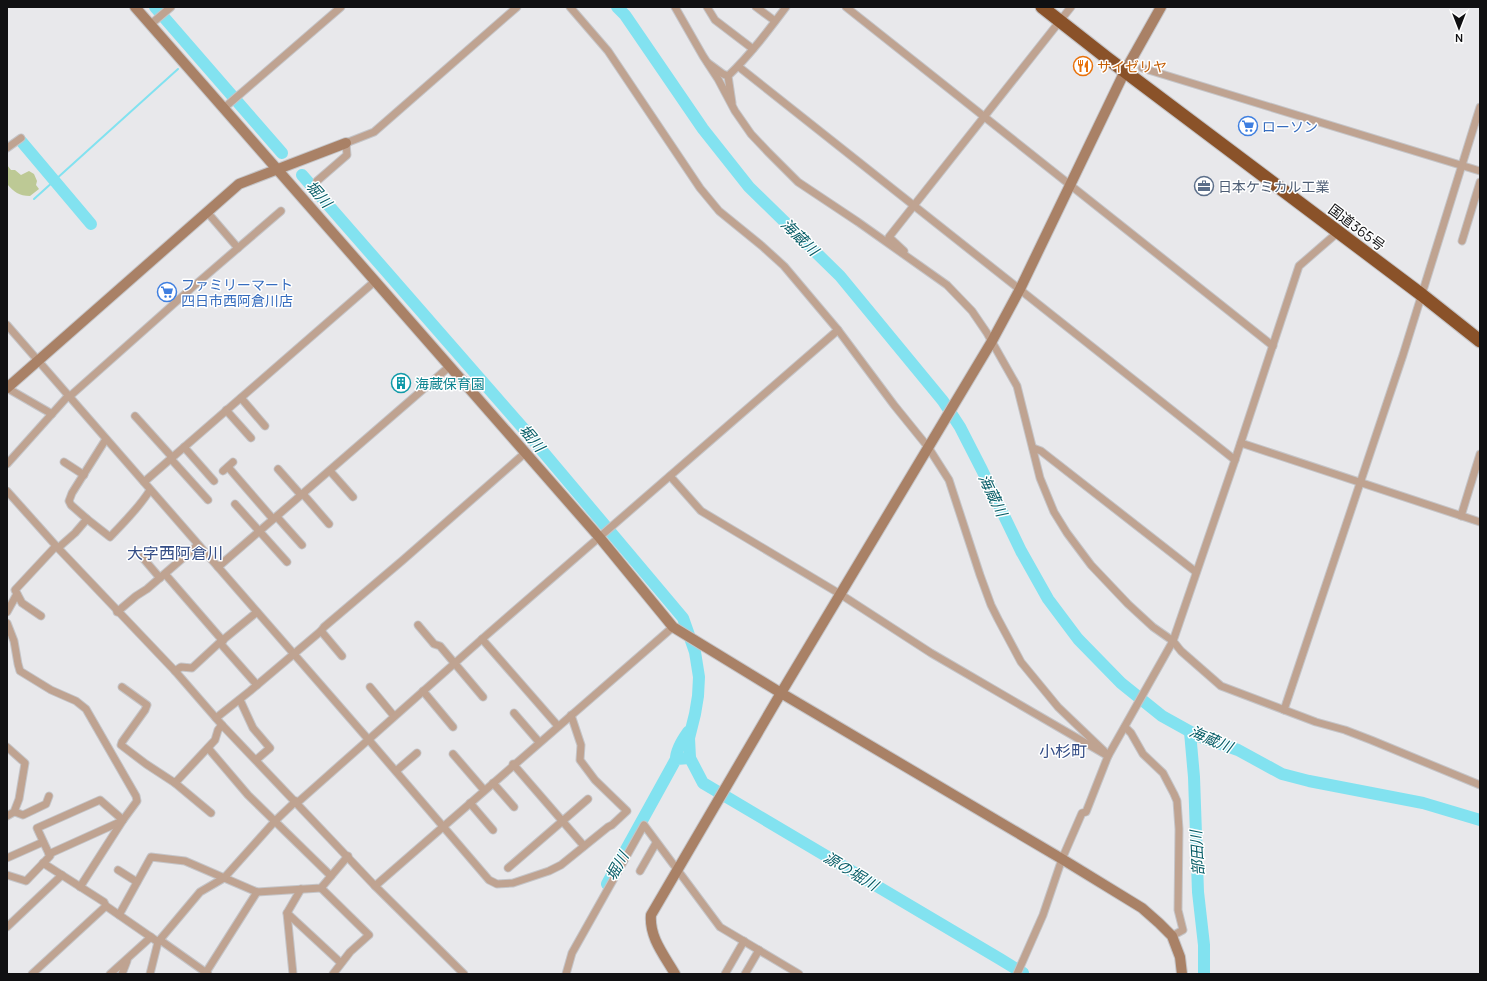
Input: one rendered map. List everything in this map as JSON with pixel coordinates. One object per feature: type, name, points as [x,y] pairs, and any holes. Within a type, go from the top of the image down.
[{"type":"highway","name":"国道365号","points":[[1042,7],[1125,72],[1480,341]]},
{"type":"street","points":[[135,7],[153,22],[226,107],[276,170],[601,537],[677,629],[781,693],[1142,908],[1172,936],[1180,957],[1182,974]]},
{"type":"street","points":[[226,107],[341,7]]},
{"type":"street","points":[[52,414],[7,388],[239,184],[374,132],[517,7]]},
{"type":"street","points":[[570,7],[608,51],[700,188],[719,211],[784,266],[838,330],[894,405],[928,447],[949,480],[991,605],[1022,662],[1058,707],[1108,756]]},
{"type":"street","points":[[675,7],[733,107],[751,134],[798,182],[858,222],[947,285],[966,304],[992,341],[1017,386],[1045,491],[1054,512],[1067,533],[1105,580],[1153,627],[1173,641],[1180,651],[1221,686],[1316,722],[1345,730],[1480,785]]},
{"type":"street","points":[[707,7],[715,20],[753,49]]},
{"type":"street","points":[[756,7],[775,21]]},
{"type":"street","points":[[728,76],[739,67],[786,7]]},
{"type":"street","points":[[846,7],[1273,346]]},
{"type":"street","points":[[918,264],[889,237],[983,116],[1071,7]]},
{"type":"street","points":[[675,974],[652,935],[650,923],[651,914],[781,693],[992,341],[1020,290],[1125,72],[1161,7]]},
{"type":"street","points":[[153,22],[169,9]]},
{"type":"street","points":[[706,61],[728,76]]},
{"type":"street","points":[[739,67],[1235,460]]},
{"type":"street","points":[[1142,68],[1480,171]]},
{"type":"street","points":[[728,76],[733,107]]},
{"type":"street","points":[[1284,710],[1422,296],[1480,107]]},
{"type":"street","points":[[7,148],[20,138]]},
{"type":"street","points":[[317,181],[347,155],[346,144]]},
{"type":"street","points":[[1462,241],[1480,182]]},
{"type":"street","points":[[7,464],[69,396],[281,211]]},
{"type":"street","points":[[207,212],[238,248]]},
{"type":"street","points":[[1018,971],[1043,915],[1062,859],[1082,813],[1086,812],[1108,756],[1173,641],[1241,443],[1299,266],[1337,233]]},
{"type":"street","points":[[144,482],[374,282]]},
{"type":"street","points":[[7,325],[396,771],[489,880],[497,884],[518,882],[549,871],[560,865],[627,812],[595,780],[580,760],[581,744],[571,714]]},
{"type":"street","points":[[150,974],[159,941],[200,892],[224,878],[275,821],[454,663],[615,525],[838,330]]},
{"type":"street","points":[[218,568],[450,366]]},
{"type":"street","points":[[241,398],[265,426]]},
{"type":"street","points":[[226,410],[251,438]]},
{"type":"street","points":[[135,416],[208,500]]},
{"type":"street","points":[[106,439],[72,493],[69,501],[71,505],[110,537],[130,516],[150,490]]},
{"type":"street","points":[[1241,443],[1360,484],[1480,522]]},
{"type":"street","points":[[184,447],[214,481]]},
{"type":"street","points":[[1033,448],[1041,451],[1196,572]]},
{"type":"street","points":[[216,718],[240,700],[321,631],[525,452]]},
{"type":"street","points":[[1461,516],[1480,454]]},
{"type":"street","points":[[64,462],[84,475]]},
{"type":"street","points":[[228,467],[302,545]]},
{"type":"street","points":[[278,469],[329,524]]},
{"type":"street","points":[[330,471],[353,497]]},
{"type":"street","points":[[670,476],[701,511],[840,594],[931,653],[1108,756]]},
{"type":"street","points":[[7,491],[117,612],[175,671],[222,725],[376,886],[464,974]]},
{"type":"street","points":[[235,504],[287,562]]},
{"type":"street","points":[[41,616],[22,603],[15,590],[57,547],[75,533],[87,519]]},
{"type":"street","points":[[117,612],[198,545]]},
{"type":"street","points":[[142,557],[162,576],[222,642],[257,685]]},
{"type":"street","points":[[7,612],[17,594]]},
{"type":"street","points":[[175,671],[181,667],[192,668],[257,612]]},
{"type":"street","points":[[7,623],[14,642],[20,670],[51,690],[76,701],[89,713],[136,796],[137,801],[122,820],[80,887]]},
{"type":"street","points":[[418,625],[434,644],[440,646],[483,697]]},
{"type":"street","points":[[376,886],[571,714],[677,629]]},
{"type":"street","points":[[321,631],[342,656]]},
{"type":"street","points":[[482,639],[558,726]]},
{"type":"street","points":[[122,687],[147,705],[146,710],[122,742],[122,745],[146,764],[175,783],[211,813]]},
{"type":"street","points":[[370,687],[394,716]]},
{"type":"street","points":[[423,691],[453,727]]},
{"type":"street","points":[[240,700],[253,728],[270,748],[256,760]]},
{"type":"street","points":[[514,713],[539,742]]},
{"type":"street","points":[[175,783],[215,740],[218,730],[222,725]]},
{"type":"street","points":[[1125,726],[1139,749],[1163,773],[1177,801],[1179,829],[1178,910],[1183,930],[1172,936]]},
{"type":"street","points":[[7,747],[25,763],[19,799],[15,812],[7,816]]},
{"type":"street","points":[[208,748],[248,795],[331,876]]},
{"type":"street","points":[[396,771],[417,753]]},
{"type":"street","points":[[453,754],[484,790]]},
{"type":"street","points":[[513,764],[584,846]]},
{"type":"street","points":[[493,783],[514,807]]},
{"type":"street","points":[[15,812],[23,815],[46,804],[49,796]]},
{"type":"street","points":[[508,868],[588,799]]},
{"type":"street","points":[[49,854],[37,828],[100,800],[122,820]]},
{"type":"street","points":[[470,803],[493,830]]},
{"type":"street","points":[[7,874],[26,881],[50,856],[49,854],[122,820]]},
{"type":"street","points":[[566,974],[572,953],[644,825],[720,927],[760,950],[790,972],[799,974]]},
{"type":"street","points":[[7,858],[43,842]]},
{"type":"street","points":[[640,871],[656,843]]},
{"type":"street","points":[[321,888],[348,856]]},
{"type":"street","points":[[119,915],[151,857],[185,861],[257,892],[321,888],[369,935],[350,952],[333,974]]},
{"type":"street","points":[[43,863],[104,902],[106,906],[207,974],[257,892]]},
{"type":"street","points":[[118,870],[137,882]]},
{"type":"street","points":[[7,927],[62,875]]},
{"type":"street","points":[[293,974],[287,913],[301,889]]},
{"type":"street","points":[[32,974],[106,906]]},
{"type":"street","points":[[287,913],[341,963]]},
{"type":"street","points":[[110,974],[152,937]]},
{"type":"street","points":[[725,974],[744,941]]},
{"type":"street","points":[[745,974],[760,950]]},
{"type":"street","points":[[122,974],[127,959]]},
{"type":"green space","points":[[7,165],[11,170],[15,170],[21,175],[29,171],[34,174],[37,181],[36,185],[39,189],[30,196],[14,191],[7,184]]},
{"type":"waterway","name":"堀川","points":[[155,7],[282,153]]},
{"type":"waterway","name":"海蔵川","points":[[617,7],[625,15],[703,129],[749,187],[840,276],[943,401],[960,427],[1021,551],[1048,599],[1078,639],[1121,683],[1162,716],[1198,736],[1238,750],[1282,774],[1309,781],[1423,803],[1480,820]]},
{"type":"waterway","points":[[34,199],[178,69]]},
{"type":"waterway","points":[[21,141],[91,224]]},
{"type":"waterway","name":"堀川","points":[[302,175],[523,428],[683,618],[695,652],[699,677],[698,696],[689,738],[690,758],[703,783],[1000,959],[1023,973],[1022,974]]},
{"type":"waterway","name":"堀川","points":[[676,759],[678,748],[688,732]]},
{"type":"waterway","name":"部田川","points":[[1190,732],[1194,777],[1198,892],[1204,945],[1204,974]]},
{"type":"waterway","name":"堀川","points":[[607,884],[676,759],[690,758]]},
{"type":"place","name":"サイゼリヤ","points":[[1083,66]]},
{"type":"place","name":"ローソン","points":[[1248,126]]},
{"type":"place","name":"日本ケミカル工業","points":[[1204,186]]},
{"type":"place","name":"ファミリーマート 四日市西阿倉川店","points":[[167,292]]},
{"type":"place","name":"海蔵保育園","points":[[401,383]]},
{"type":"district","name":"大字西阿倉川","points":[[175,553]]},
{"type":"district","name":"小杉町","points":[[1063,751]]},
{"type":"water label","name":"源の堀川","points":[[851,871]]}]
